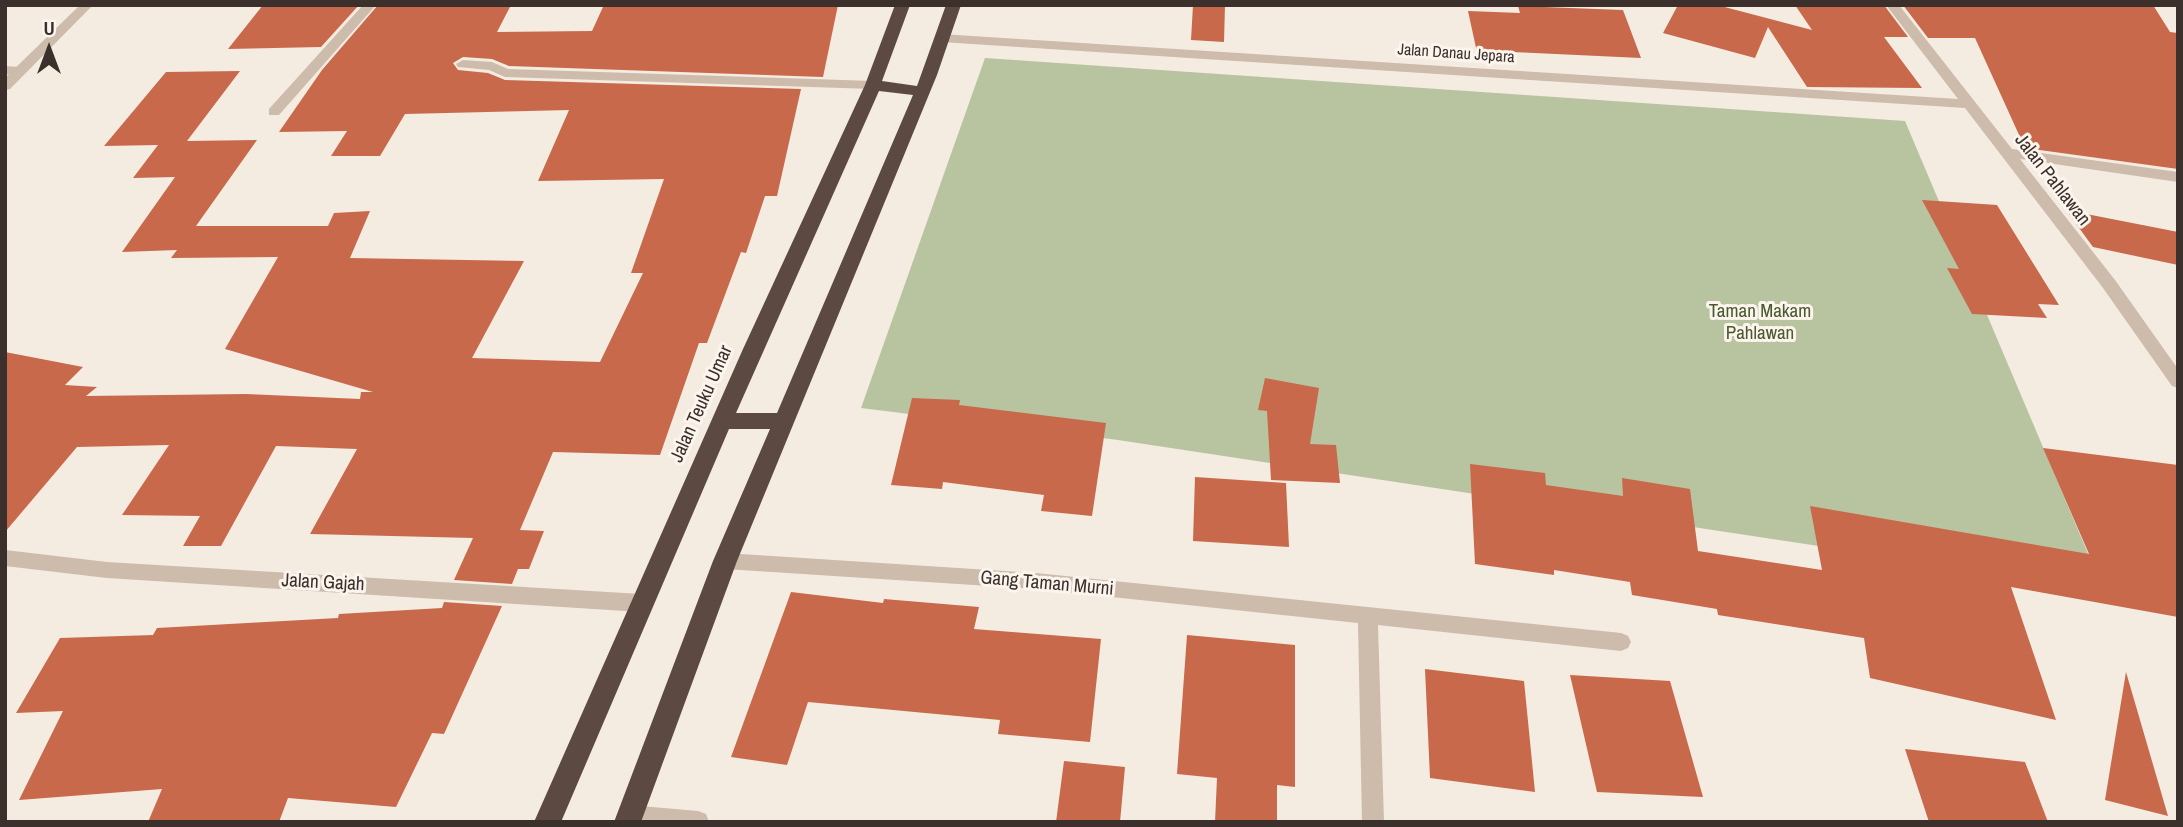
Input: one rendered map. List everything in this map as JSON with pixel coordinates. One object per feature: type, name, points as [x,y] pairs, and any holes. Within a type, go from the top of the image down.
[{"type":"highway","name":"Jalan Teuku Umar","points":[[547,822],[641,603],[873,85],[903,5]]},
{"type":"highway","points":[[628,819],[725,561],[921,91],[954,5]]},
{"type":"highway","points":[[873,85],[921,91]]},
{"type":"highway","points":[[722,421],[782,421]]},
{"type":"street","points":[[5,86],[12,71],[87,5]]},
{"type":"street","points":[[274,113],[370,5]]},
{"type":"street","name":"Jalan Pahlawan","points":[[1892,5],[2109,284],[2178,382]]},
{"type":"street","name":"Jalan Danau Jepara","points":[[941,38],[1968,104]]},
{"type":"street","points":[[463,64],[492,66],[505,73],[873,85]]},
{"type":"street","points":[[2006,153],[2178,177]]},
{"type":"street","name":"Jalan Gajah","points":[[5,558],[107,570],[641,603]]},
{"type":"street","name":"Gang Taman Murni","points":[[725,561],[1036,581],[1621,642]]},
{"type":"street","points":[[1368,617],[1373,822]]},
{"type":"street","points":[[628,819],[698,822]]},
{"type":"green space","name":"Taman Makam Pahlawan","points":[[985,58],[1905,121],[2103,589],[1118,440],[861,408]]},
{"type":"building","points":[[263,5],[359,5],[321,47],[228,49]]},
{"type":"building","points":[[378,5],[511,5],[497,32],[592,31],[603,7],[838,5],[823,77],[509,66],[492,59],[463,57],[453,63],[458,70],[488,73],[505,80],[801,89],[777,196],[765,196],[746,253],[741,252],[707,343],[699,343],[660,455],[553,452],[520,530],[544,531],[529,569],[518,569],[512,584],[454,580],[473,538],[310,534],[357,449],[276,446],[221,546],[183,546],[200,516],[122,515],[169,445],[77,447],[5,532],[5,352],[83,367],[65,385],[97,387],[86,396],[246,394],[360,399],[361,392],[373,392],[225,349],[278,257],[171,258],[177,250],[122,252],[175,177],[133,178],[158,145],[104,146],[166,72],[240,71],[187,141],[257,140],[196,226],[328,226],[334,213],[370,211],[350,258],[524,261],[472,358],[600,362],[643,273],[631,273],[664,179],[538,181],[569,110],[405,114],[380,156],[331,156],[347,131],[279,132],[322,70]]},
{"type":"building","points":[[1193,5],[1225,5],[1224,42],[1191,40]]},
{"type":"building","points":[[1678,5],[1717,5],[1812,30],[1795,5],[1884,5],[1908,37],[1884,37],[1922,88],[1807,87],[1768,27],[1755,58],[1663,33]]},
{"type":"building","points":[[1903,5],[2153,5],[2170,32],[2178,33],[2178,169],[2025,148],[1975,38],[1928,38]]},
{"type":"building","points":[[1518,6],[1623,10],[1641,58],[1513,52],[1515,59],[1478,57],[1468,11],[1520,13]]},
{"type":"building","points":[[1922,200],[1997,205],[2059,305],[2038,304],[2047,318],[1972,314],[1947,268],[1959,269]]},
{"type":"building","points":[[2066,210],[2178,232],[2178,265],[2093,247]]},
{"type":"building","points":[[1265,378],[1319,388],[1310,444],[1336,445],[1340,483],[1271,480],[1267,411],[1258,410]]},
{"type":"building","points":[[912,398],[960,400],[959,405],[1106,423],[1092,516],[1041,511],[1044,495],[943,482],[942,489],[891,485]]},
{"type":"building","points":[[2043,448],[2178,465],[2178,617],[2011,587],[2056,720],[1870,678],[1864,638],[1718,615],[1717,609],[1632,595],[1630,582],[1554,570],[1554,575],[1475,564],[1470,464],[1545,473],[1546,485],[1623,496],[1622,478],[1690,489],[1698,551],[1822,570],[1810,506],[2089,554]]},
{"type":"building","points":[[1195,477],[1286,483],[1289,547],[1193,541]]},
{"type":"building","points":[[791,592],[883,603],[884,599],[979,607],[974,629],[1101,639],[1090,742],[998,734],[1000,720],[808,702],[787,765],[731,757]]},
{"type":"building","points":[[444,602],[502,606],[444,734],[432,733],[396,807],[288,798],[279,822],[148,822],[162,789],[19,800],[63,711],[16,713],[60,638],[153,635],[157,628],[338,618],[339,614],[442,608]]},
{"type":"building","points":[[1187,635],[1295,645],[1295,787],[1277,785],[1277,822],[1215,822],[1217,778],[1177,774]]},
{"type":"building","points":[[1425,669],[1524,681],[1535,792],[1430,778]]},
{"type":"building","points":[[2126,672],[2168,816],[2105,800]]},
{"type":"building","points":[[1570,675],[1670,681],[1703,797],[1597,792]]},
{"type":"building","points":[[1905,749],[2025,762],[2048,822],[1929,822]]},
{"type":"building","points":[[1064,761],[1125,767],[1120,822],[1056,822]]}]
